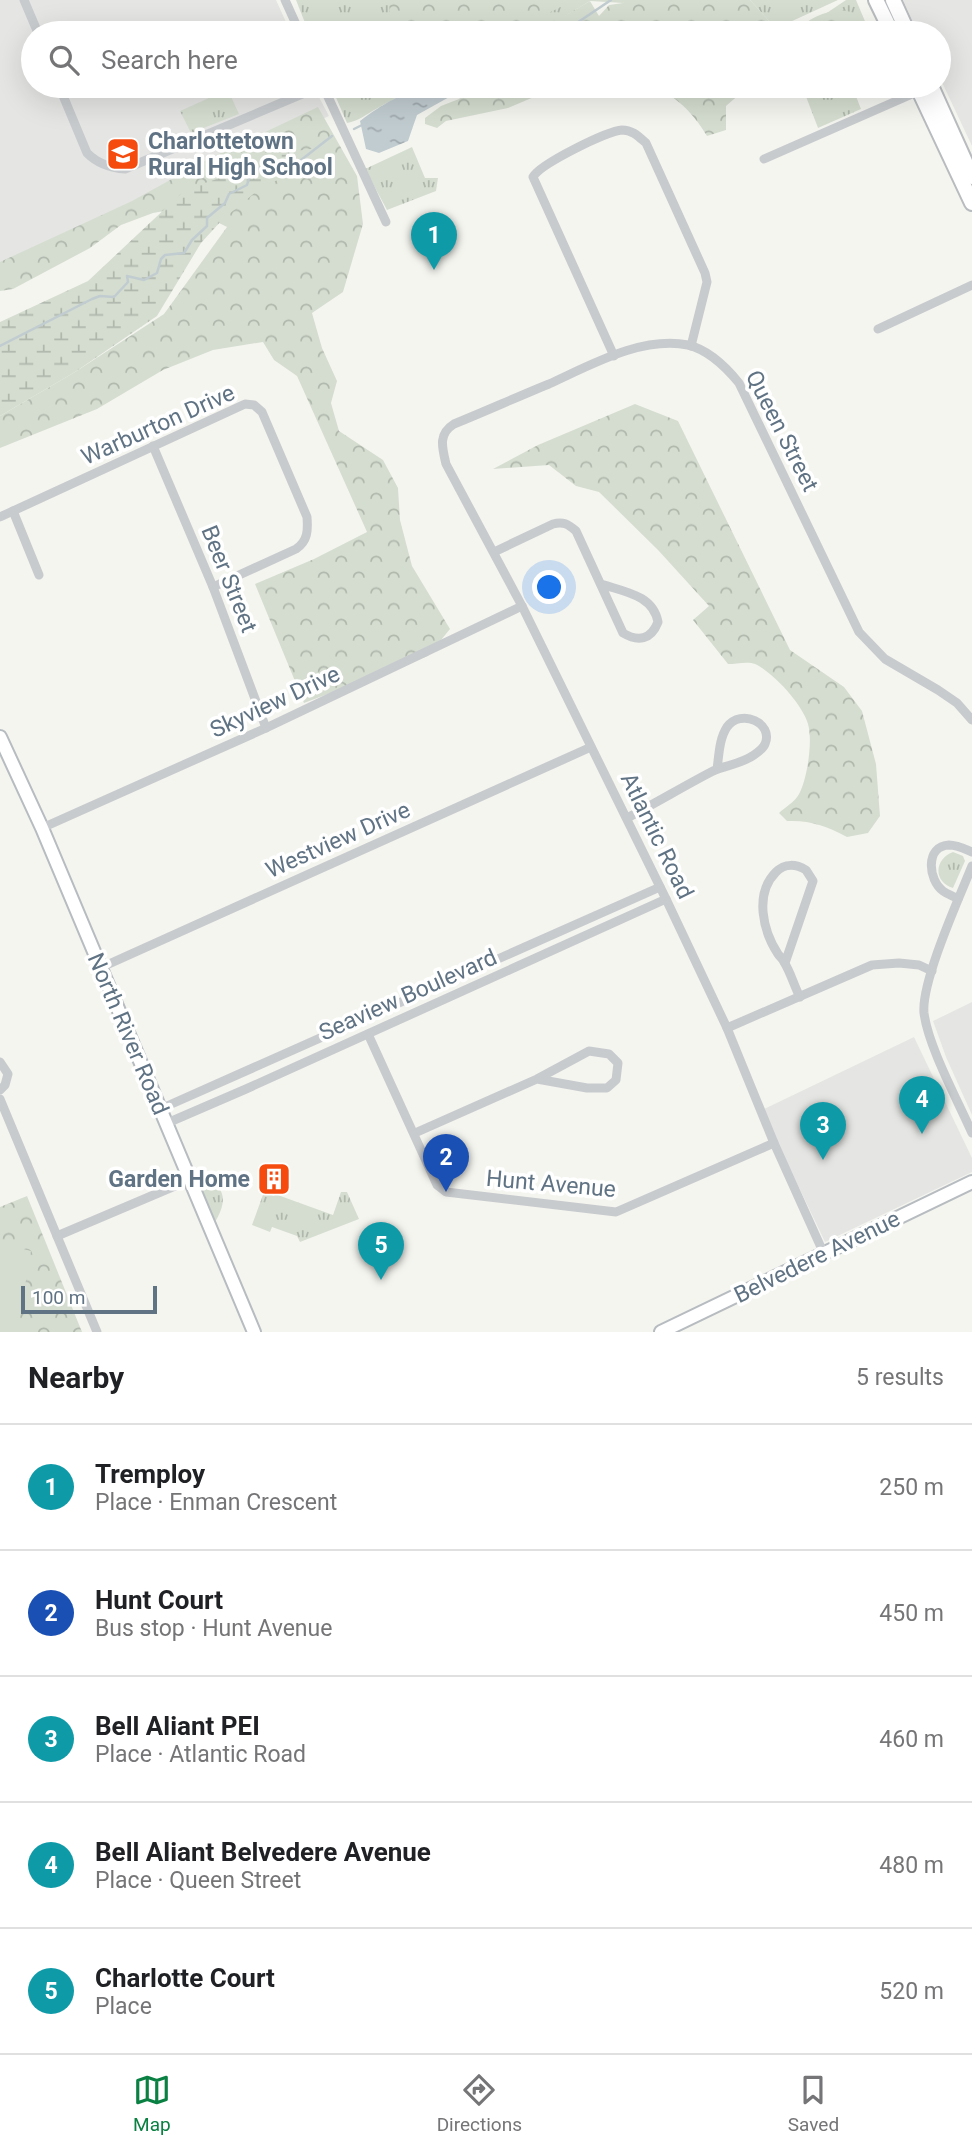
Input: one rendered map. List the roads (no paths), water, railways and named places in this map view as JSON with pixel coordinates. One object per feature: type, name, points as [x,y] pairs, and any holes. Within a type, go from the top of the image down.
[{"type":"main road","points":[[876,0],[886,21]]},
{"type":"main road","points":[[893,0],[903,21]]},
{"type":"main road","points":[[928,98],[972,203]]},
{"type":"main road","points":[[929,98],[972,177]]},
{"type":"main road","name":"North River Road","points":[[0,737],[42,828],[254,1332]]},
{"type":"main road","name":"Belvedere Avenue","points":[[661,1332],[972,1182]]},
{"type":"street","points":[[24,0],[33,21]]},
{"type":"street","points":[[285,0],[295,21]]},
{"type":"street","points":[[64,98],[87,153],[95,161],[125,169],[294,98]]},
{"type":"street","points":[[328,98],[386,222]]},
{"type":"street","points":[[764,159],[899,98]]},
{"type":"street","points":[[614,356],[533,177],[537,170],[552,160],[622,130],[634,132],[646,143],[705,273],[707,282],[691,346]]},
{"type":"street","points":[[878,330],[972,285]]},
{"type":"street","name":"Queen Street","points":[[442,442],[446,429],[454,424],[614,356],[656,344],[691,346],[728,369],[739,383],[859,632],[885,659],[939,690],[972,720]]},
{"type":"street","name":"Warburton Drive","points":[[0,517],[245,404],[254,405],[262,412],[307,517],[308,532],[303,544],[296,549],[213,587]]},
{"type":"street","name":"Atlantic Road","points":[[442,442],[446,464],[522,606],[727,1028],[774,1143],[824,1254]]},
{"type":"street","name":"Beer Street","points":[[153,446],[213,587],[266,728]]},
{"type":"street","points":[[13,511],[39,575]]},
{"type":"street","points":[[494,552],[561,522],[576,531],[623,633],[631,638],[643,639],[650,635],[658,622],[653,606],[645,600],[601,584]]},
{"type":"street","name":"Skyview Drive","points":[[42,828],[266,728],[522,606]]},
{"type":"street","points":[[627,818],[717,769],[736,765],[764,747],[767,737],[762,726],[745,717],[733,720],[721,741],[717,769]]},
{"type":"street","name":"Westview Drive","points":[[100,968],[592,747]]},
{"type":"street","points":[[958,899],[941,890],[935,881],[931,867],[933,858],[939,850],[949,845],[972,852]]},
{"type":"street","points":[[785,963],[813,881],[806,870],[790,865],[780,869],[771,879],[762,906],[763,920],[800,997]]},
{"type":"street","points":[[972,866],[932,971],[925,998],[929,1034],[972,1133]]},
{"type":"street","name":"Seaview Boulevard","points":[[159,1110],[660,887]]},
{"type":"street","name":"Seaview Boulevard","points":[[165,1124],[666,899]]},
{"type":"street","points":[[727,1028],[872,965],[919,965],[932,971]]},
{"type":"street","name":"Hunt Avenue","points":[[368,1034],[437,1185],[446,1192],[604,1212],[627,1209],[774,1143]]},
{"type":"street","points":[[415,1133],[537,1079],[589,1051],[609,1054],[618,1063],[616,1080],[607,1088],[587,1088],[537,1079]]},
{"type":"street","points":[[0,1062],[8,1074],[5,1085],[0,1090]]},
{"type":"street","points":[[0,1099],[97,1332]]},
{"type":"street","points":[[57,1236],[189,1180]]},
{"type":"water","points":[[447,98],[417,115],[408,141],[379,153],[366,149],[360,121],[395,99]]},
{"type":"waterway","points":[[580,21],[611,0]]},
{"type":"waterway","points":[[354,129],[364,124]]},
{"type":"waterway","points":[[0,346],[92,299],[100,296],[114,297],[128,282],[127,276],[144,280],[157,273],[161,259],[165,255],[184,253],[192,240],[207,226],[207,218],[225,203],[229,194],[247,185],[251,172],[266,165],[301,160],[332,136]]},
{"type":"place","name":"Charlottetown Rural High School","points":[[123,154]]},
{"type":"place","name":"Tremploy","points":[[434,270]]},
{"type":"place","name":"Bell Aliant Belvedere Avenue","points":[[922,1134]]},
{"type":"place","name":"Bell Aliant PEI","points":[[823,1160]]},
{"type":"place","name":"Garden Home","points":[[274,1179]]},
{"type":"place","name":"Hunt Court","points":[[446,1192]]},
{"type":"place","name":"Charlotte Court","points":[[381,1280]]}]
